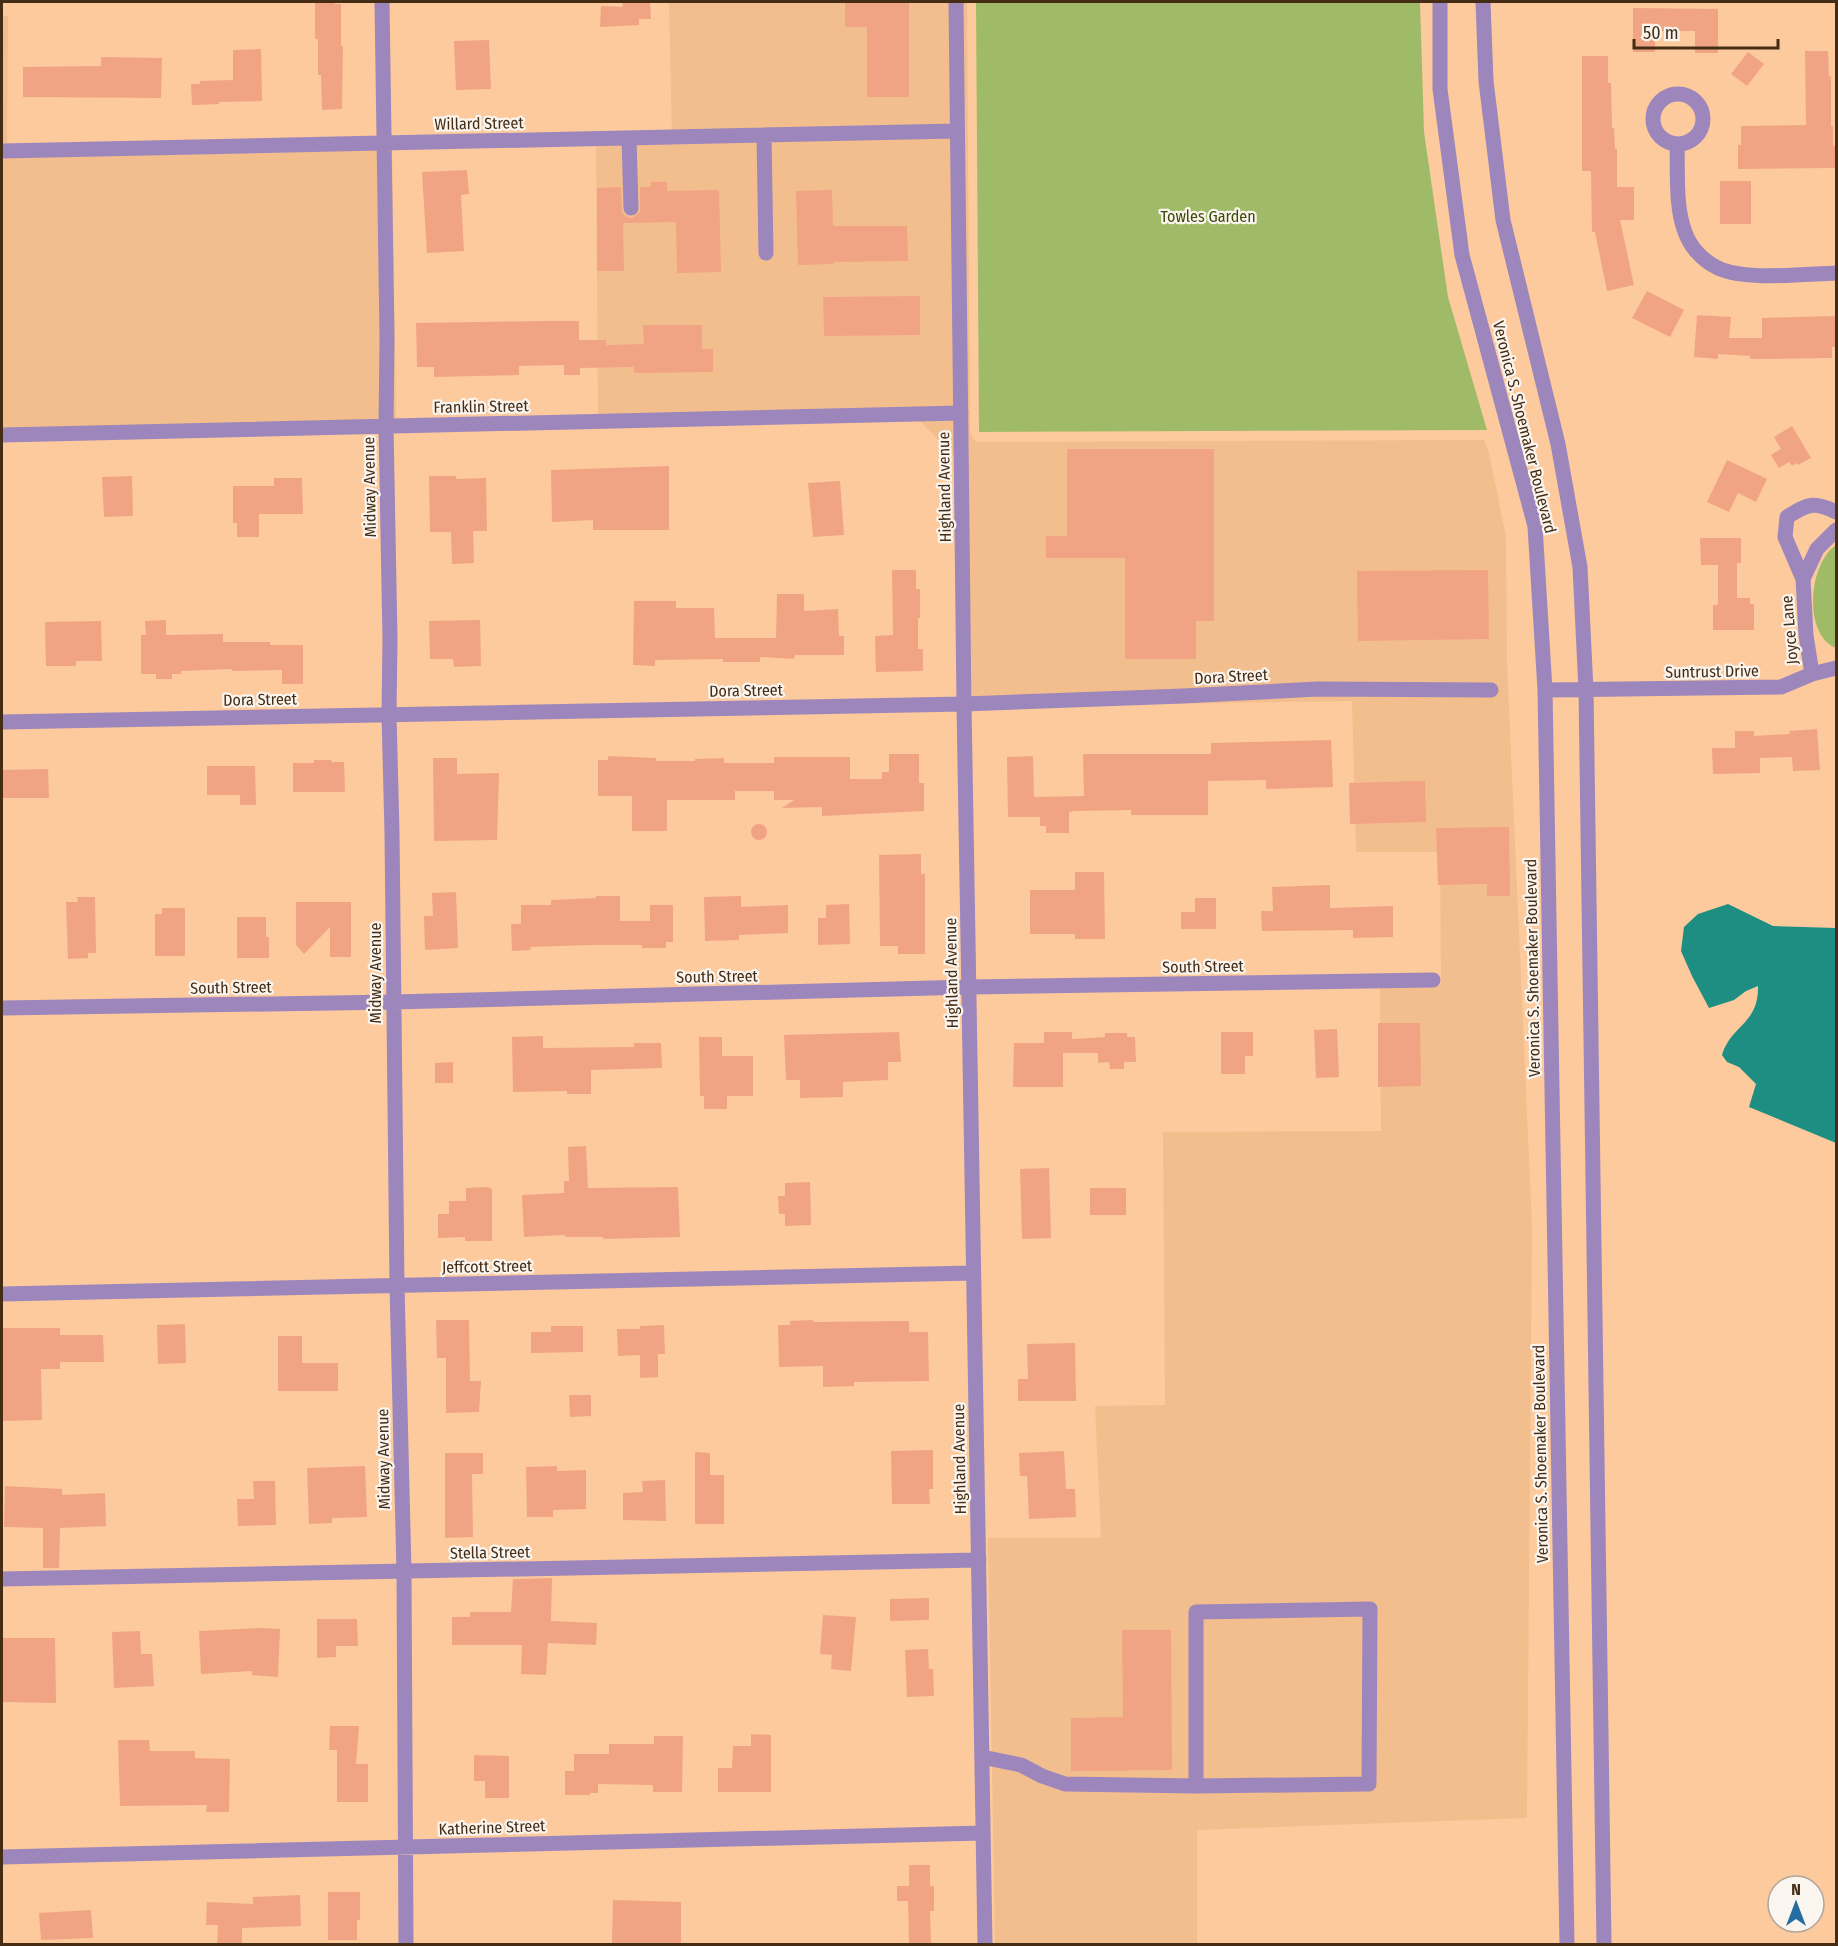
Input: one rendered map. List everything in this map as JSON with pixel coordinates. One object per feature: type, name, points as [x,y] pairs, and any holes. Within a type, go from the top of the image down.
[{"type":"street","name":"Midway Avenue","points":[[382,2],[389,714],[393,833],[393,1002],[404,1572],[406,1944]]},
{"type":"street","name":"Highland Avenue","points":[[956,2],[964,704],[985,1944]]},
{"type":"street","name":"Veronica S. Shoemaker Boulevard","points":[[1440,2],[1440,89],[1462,255],[1535,526],[1545,690],[1567,1944]]},
{"type":"street","name":"Veronica S. Shoemaker Boulevard","points":[[1484,2],[1486,81],[1503,220],[1558,444],[1580,567],[1586,690],[1604,1944]]},
{"type":"street","name":"Willard Street","points":[[2,151],[957,131]]},
{"type":"street","points":[[764,135],[766,253]]},
{"type":"street","points":[[629,138],[631,208]]},
{"type":"street","points":[[1677,145],[1680,208],[1685,232],[1697,253],[1718,268],[1740,274],[1836,273]]},
{"type":"street","name":"Franklin Street","points":[[2,435],[961,413]]},
{"type":"street","points":[[1803,579],[1785,537],[1787,518],[1803,507],[1820,504],[1836,512]]},
{"type":"street","name":"Joyce Lane","points":[[1812,674],[1806,634],[1803,579],[1817,549],[1836,530]]},
{"type":"street","name":"Suntrust Drive","points":[[1586,690],[1781,687],[1812,674],[1836,668]]},
{"type":"street","name":"Dora Street","points":[[2,722],[964,704],[1318,689],[1491,690]]},
{"type":"street","points":[[1545,690],[1586,690]]},
{"type":"street","name":"South Street","points":[[2,1008],[393,1002],[969,987],[1433,980]]},
{"type":"street","name":"Jeffcott Street","points":[[2,1294],[973,1273]]},
{"type":"street","name":"Stella Street","points":[[2,1579],[979,1560]]},
{"type":"street","points":[[982,1757],[1021,1765],[1065,1784],[1196,1786],[1369,1784],[1370,1610],[1196,1612],[1196,1786]]},
{"type":"street","name":"Katherine Street","points":[[2,1857],[983,1833]]},
{"type":"shaded area","points":[[669,2],[967,2],[970,432],[974,440],[979,442],[1484,440],[1489,453],[1506,537],[1507,663],[1532,1226],[1527,1818],[1197,1830],[1197,1944],[995,1944],[988,1538],[1101,1538],[1095,1406],[1165,1405],[1163,1132],[1381,1131],[1380,988],[1441,985],[1440,852],[1356,852],[1352,701],[972,707],[968,471],[916,417],[598,421],[596,140],[672,139]]},
{"type":"shaded area","points":[[2,16],[8,16],[7,154],[392,144],[396,424],[2,433]]},
{"type":"green space","name":"Towles Garden","points":[[976,2],[1420,2],[1424,132],[1448,297],[1487,430],[979,432]]},
{"type":"green space","points":[[1836,545],[1836,648],[1825,640],[1818,629],[1813,598],[1820,567],[1827,554]]},
{"type":"water","points":[[1728,904],[1773,926],[1836,928],[1836,1143],[1749,1107],[1756,1084],[1739,1067],[1727,1062],[1722,1055],[1726,1045],[1754,1009],[1758,986],[1734,1000],[1709,1008],[1681,951],[1684,927],[1698,914]]},
{"type":"building","points":[[315,2],[341,4],[342,109],[322,110],[321,75],[318,75],[318,39],[315,39]]},
{"type":"building","points":[[622,2],[650,2],[651,19],[639,19],[639,25],[600,27],[601,6],[623,7]]},
{"type":"building","points":[[845,2],[909,2],[909,97],[867,97],[867,27],[845,27]]},
{"type":"building","points":[[1633,8],[1718,9],[1718,53],[1695,53],[1695,31],[1655,31],[1655,52],[1633,52]]},
{"type":"building","points":[[489,40],[491,89],[456,90],[454,41]]},
{"type":"building","points":[[261,49],[262,101],[192,105],[191,84],[200,84],[200,81],[233,80],[233,50]]},
{"type":"building","points":[[1805,51],[1828,51],[1829,77],[1831,76],[1831,126],[1833,126],[1833,146],[1836,146],[1836,168],[1738,169],[1741,126],[1806,125]]},
{"type":"building","points":[[1748,52],[1764,64],[1747,86],[1731,74]]},
{"type":"building","points":[[1582,56],[1608,56],[1612,128],[1614,128],[1615,149],[1617,149],[1617,187],[1634,187],[1634,220],[1620,220],[1634,285],[1607,291],[1595,232],[1592,232],[1591,171],[1582,171]]},
{"type":"building","points":[[101,57],[162,58],[161,98],[23,97],[23,67],[101,66]]},
{"type":"building","points":[[467,170],[469,194],[461,195],[464,251],[427,253],[422,172]]},
{"type":"building","points":[[1720,181],[1751,181],[1751,224],[1720,224]]},
{"type":"building","points":[[651,182],[667,182],[667,191],[719,190],[721,272],[677,273],[676,222],[623,223],[624,271],[597,271],[597,188],[621,187],[622,213],[632,218],[640,212],[640,187],[651,187]]},
{"type":"building","points":[[832,190],[833,226],[907,226],[908,261],[798,265],[796,191]]},
{"type":"building","points":[[1647,291],[1684,310],[1670,337],[1632,318]]},
{"type":"building","points":[[920,296],[920,335],[824,336],[823,297]]},
{"type":"building","points":[[1697,315],[1731,317],[1729,338],[1762,338],[1762,318],[1836,316],[1836,347],[1832,347],[1832,358],[1750,359],[1750,356],[1718,354],[1718,359],[1694,357]]},
{"type":"building","points":[[579,321],[579,340],[606,340],[606,345],[644,344],[643,325],[702,325],[702,349],[713,349],[713,372],[634,373],[634,367],[580,368],[580,375],[564,375],[564,365],[519,366],[519,375],[434,377],[434,367],[417,367],[416,323]]},
{"type":"building","points":[[1792,426],[1811,458],[1798,465],[1797,463],[1792,466],[1789,462],[1779,468],[1771,455],[1781,449],[1774,437]]},
{"type":"building","points":[[1067,449],[1214,449],[1214,621],[1196,621],[1196,659],[1125,659],[1125,558],[1046,558],[1046,536],[1067,536]]},
{"type":"building","points":[[1727,460],[1767,479],[1756,502],[1738,493],[1729,512],[1707,502]]},
{"type":"building","points":[[669,466],[669,530],[593,530],[593,520],[552,522],[551,470]]},
{"type":"building","points":[[132,476],[133,516],[104,517],[102,477]]},
{"type":"building","points":[[429,476],[456,476],[456,479],[486,478],[487,531],[473,531],[474,563],[452,564],[451,532],[430,532]]},
{"type":"building","points":[[274,478],[302,478],[303,514],[259,514],[259,537],[237,537],[237,523],[233,523],[233,486],[274,486]]},
{"type":"building","points":[[840,481],[844,535],[813,537],[808,483]]},
{"type":"building","points":[[1700,538],[1741,538],[1741,563],[1737,563],[1737,598],[1750,598],[1750,604],[1754,604],[1754,630],[1713,630],[1713,605],[1718,605],[1718,565],[1701,565]]},
{"type":"building","points":[[892,570],[916,570],[916,589],[920,589],[918,649],[923,649],[923,671],[876,672],[875,636],[893,635]]},
{"type":"building","points":[[1488,570],[1489,639],[1358,641],[1357,571]]},
{"type":"building","points":[[777,594],[804,594],[804,611],[838,609],[839,636],[844,636],[844,655],[795,655],[794,659],[760,657],[760,662],[723,662],[723,659],[655,660],[655,666],[633,665],[634,601],[676,601],[676,608],[714,608],[715,638],[776,638]]},
{"type":"building","points":[[166,620],[166,635],[223,634],[223,642],[303,645],[303,684],[282,684],[282,670],[181,671],[181,674],[172,674],[172,679],[156,679],[156,674],[141,674],[141,635],[146,635],[145,621]]},
{"type":"building","points":[[480,620],[481,666],[454,667],[453,659],[430,659],[429,621]]},
{"type":"building","points":[[101,621],[102,661],[76,661],[76,666],[46,666],[45,622]]},
{"type":"building","points":[[1817,729],[1820,770],[1793,771],[1792,757],[1760,758],[1760,773],[1713,774],[1712,748],[1735,748],[1735,731],[1754,731],[1754,736],[1790,734],[1789,731]]},
{"type":"building","points":[[1331,740],[1333,787],[1266,789],[1266,780],[1208,781],[1208,815],[1131,815],[1131,810],[1075,811],[1069,812],[1069,833],[1046,833],[1046,826],[1040,826],[1040,817],[1008,817],[1007,757],[1033,756],[1034,797],[1084,796],[1083,754],[1211,754],[1211,743]]},
{"type":"building","points":[[889,754],[919,754],[919,783],[924,783],[924,811],[822,816],[822,807],[782,808],[794,800],[774,800],[774,791],[735,791],[735,800],[667,800],[667,831],[632,831],[632,796],[598,796],[598,760],[608,760],[608,756],[656,758],[656,761],[724,758],[724,763],[774,763],[774,757],[850,757],[850,779],[882,779],[882,772],[889,772]]},
{"type":"building","points":[[433,758],[457,758],[457,774],[499,773],[497,840],[434,841]]},
{"type":"building","points":[[314,760],[344,762],[345,792],[293,792],[293,763],[314,763]]},
{"type":"building","points":[[207,766],[255,766],[256,805],[240,805],[240,795],[207,795]]},
{"type":"building","points":[[48,769],[49,798],[2,798],[2,770]]},
{"type":"building","points":[[1425,781],[1426,822],[1350,824],[1349,783]]},
{"type":"building","points":[[756,824],[762,824],[767,832],[765,838],[756,840],[751,835],[751,829]]},
{"type":"building","points":[[1509,827],[1510,896],[1487,896],[1487,884],[1438,885],[1436,828]]},
{"type":"building","points":[[921,854],[921,874],[925,874],[925,954],[898,954],[898,946],[880,946],[879,855]]},
{"type":"building","points":[[1075,872],[1104,872],[1105,939],[1075,939],[1075,934],[1030,934],[1030,890],[1075,890]]},
{"type":"building","points":[[1330,885],[1330,908],[1393,906],[1393,937],[1353,938],[1353,930],[1262,931],[1261,911],[1273,911],[1272,887]]},
{"type":"building","points":[[456,892],[458,948],[425,950],[424,916],[433,916],[432,893]]},
{"type":"building","points":[[596,896],[620,896],[620,921],[650,921],[650,905],[673,905],[673,942],[666,942],[666,948],[642,948],[642,945],[588,945],[530,947],[531,950],[512,951],[511,924],[521,924],[521,905],[551,905],[551,900],[596,898]]},
{"type":"building","points":[[741,896],[741,907],[788,905],[788,933],[739,935],[739,940],[705,941],[704,897]]},
{"type":"building","points":[[77,897],[95,897],[96,953],[88,953],[88,958],[68,959],[66,902],[78,902]]},
{"type":"building","points":[[1195,898],[1216,898],[1216,929],[1181,929],[1181,912],[1195,912]]},
{"type":"building","points":[[296,902],[351,902],[351,957],[330,957],[330,927],[304,954],[296,945]]},
{"type":"building","points":[[849,904],[850,944],[818,945],[818,918],[826,918],[826,905]]},
{"type":"building","points":[[162,908],[185,908],[185,956],[155,956],[155,914],[162,914]]},
{"type":"building","points":[[237,917],[266,917],[269,958],[237,958]]},
{"type":"building","points":[[1378,1023],[1420,1023],[1421,1086],[1378,1087]]},
{"type":"building","points":[[1337,1029],[1339,1077],[1316,1078],[1314,1030]]},
{"type":"building","points":[[899,1032],[901,1062],[888,1062],[888,1080],[843,1082],[843,1097],[800,1098],[800,1080],[786,1080],[784,1035]]},
{"type":"building","points":[[1044,1032],[1072,1032],[1072,1039],[1105,1037],[1105,1033],[1127,1033],[1127,1037],[1135,1037],[1136,1062],[1124,1062],[1124,1069],[1110,1069],[1109,1062],[1098,1063],[1098,1053],[1063,1053],[1063,1087],[1013,1087],[1014,1043],[1044,1043]]},
{"type":"building","points":[[1221,1032],[1253,1032],[1253,1056],[1245,1056],[1245,1074],[1221,1074]]},
{"type":"building","points":[[543,1036],[543,1048],[634,1047],[634,1043],[661,1043],[662,1068],[591,1070],[591,1094],[567,1094],[567,1091],[513,1092],[512,1037]]},
{"type":"building","points":[[699,1037],[722,1037],[722,1056],[753,1056],[753,1096],[727,1096],[727,1109],[704,1109],[704,1096],[700,1096]]},
{"type":"building","points":[[453,1062],[453,1083],[435,1083],[435,1063]]},
{"type":"building","points":[[586,1146],[588,1188],[678,1187],[680,1237],[603,1239],[603,1237],[565,1237],[565,1235],[524,1237],[522,1195],[564,1193],[564,1181],[569,1181],[568,1147]]},
{"type":"building","points":[[1049,1168],[1051,1238],[1022,1239],[1020,1169]]},
{"type":"building","points":[[810,1182],[811,1225],[785,1226],[785,1214],[779,1214],[778,1196],[785,1196],[785,1183]]},
{"type":"building","points":[[488,1187],[492,1189],[492,1241],[465,1241],[465,1237],[438,1238],[438,1214],[449,1214],[449,1201],[466,1201],[466,1188]]},
{"type":"building","points":[[1090,1188],[1126,1188],[1126,1215],[1090,1215]]},
{"type":"building","points":[[436,1320],[469,1320],[470,1381],[481,1381],[479,1412],[446,1413],[446,1358],[437,1358]]},
{"type":"building","points":[[813,1320],[813,1322],[909,1321],[909,1332],[928,1332],[929,1381],[854,1382],[854,1386],[823,1387],[823,1366],[779,1367],[778,1325],[790,1325],[790,1321]]},
{"type":"building","points":[[185,1324],[186,1363],[158,1364],[157,1325]]},
{"type":"building","points":[[664,1325],[665,1354],[658,1354],[658,1377],[640,1378],[640,1355],[618,1356],[617,1329],[640,1329],[640,1326]]},
{"type":"building","points":[[551,1326],[583,1326],[583,1352],[531,1353],[531,1332],[551,1332]]},
{"type":"building","points":[[2,1328],[60,1328],[60,1335],[103,1335],[104,1362],[60,1362],[60,1369],[41,1369],[42,1420],[3,1421]]},
{"type":"building","points":[[278,1336],[302,1336],[302,1363],[338,1363],[338,1391],[278,1391]]},
{"type":"building","points":[[1075,1343],[1076,1401],[1018,1401],[1018,1379],[1028,1379],[1027,1344]]},
{"type":"building","points":[[569,1395],[591,1395],[591,1416],[570,1417]]},
{"type":"building","points":[[933,1450],[933,1489],[929,1489],[930,1504],[892,1504],[891,1451]]},
{"type":"building","points":[[1064,1451],[1066,1489],[1075,1489],[1076,1517],[1029,1519],[1027,1476],[1020,1476],[1019,1453]]},
{"type":"building","points":[[695,1452],[710,1453],[710,1475],[724,1475],[724,1524],[695,1524]]},
{"type":"building","points":[[445,1453],[483,1453],[483,1474],[472,1474],[473,1537],[445,1538]]},
{"type":"building","points":[[365,1466],[367,1517],[332,1518],[332,1523],[309,1524],[307,1468]]},
{"type":"building","points":[[557,1466],[557,1471],[586,1470],[586,1509],[553,1510],[553,1517],[527,1517],[526,1467]]},
{"type":"building","points":[[665,1480],[666,1521],[623,1520],[623,1493],[643,1492],[642,1481]]},
{"type":"building","points":[[253,1481],[275,1481],[276,1525],[238,1526],[237,1499],[254,1499]]},
{"type":"building","points":[[5,1486],[62,1489],[62,1495],[105,1493],[106,1526],[60,1528],[59,1568],[43,1568],[43,1528],[4,1527]]},
{"type":"building","points":[[552,1578],[551,1621],[597,1623],[596,1645],[548,1643],[546,1675],[521,1674],[522,1645],[452,1645],[452,1617],[470,1617],[470,1612],[511,1612],[513,1579]]},
{"type":"building","points":[[929,1598],[929,1620],[890,1621],[890,1599]]},
{"type":"building","points":[[823,1615],[856,1617],[851,1671],[831,1669],[832,1655],[820,1654]]},
{"type":"building","points":[[317,1619],[357,1619],[358,1646],[336,1646],[336,1657],[317,1658]]},
{"type":"building","points":[[280,1629],[278,1677],[252,1675],[252,1671],[201,1674],[199,1631]]},
{"type":"building","points":[[1122,1630],[1171,1630],[1172,1770],[1071,1771],[1071,1718],[1123,1717]]},
{"type":"building","points":[[140,1631],[141,1654],[152,1654],[154,1686],[114,1688],[112,1632]]},
{"type":"building","points":[[2,1638],[55,1638],[56,1703],[2,1702]]},
{"type":"building","points":[[928,1649],[929,1669],[933,1669],[934,1696],[907,1697],[905,1650]]},
{"type":"building","points":[[330,1726],[359,1726],[356,1764],[368,1764],[368,1802],[337,1802],[337,1750],[329,1750]]},
{"type":"building","points":[[751,1734],[771,1735],[771,1792],[718,1792],[718,1768],[732,1768],[733,1746],[751,1746]]},
{"type":"building","points":[[654,1736],[683,1736],[682,1792],[653,1792],[653,1785],[598,1784],[598,1793],[565,1795],[565,1771],[574,1771],[574,1754],[609,1754],[609,1744],[654,1744]]},
{"type":"building","points":[[118,1740],[149,1740],[150,1751],[195,1751],[195,1758],[230,1759],[229,1812],[206,1812],[207,1805],[120,1806]]},
{"type":"building","points":[[474,1755],[509,1756],[509,1798],[485,1798],[485,1781],[474,1781]]},
{"type":"building","points":[[909,1865],[930,1865],[930,1886],[934,1886],[934,1911],[930,1911],[931,1944],[909,1944],[908,1901],[897,1901],[897,1886],[909,1886]]},
{"type":"building","points":[[328,1892],[360,1892],[357,1940],[328,1940]]},
{"type":"building","points":[[300,1895],[301,1926],[242,1928],[242,1944],[217,1944],[218,1925],[206,1925],[207,1902],[253,1904],[253,1897]]},
{"type":"building","points":[[613,1900],[681,1902],[681,1944],[612,1944]]},
{"type":"building","points":[[91,1910],[93,1938],[41,1940],[39,1913]]}]
